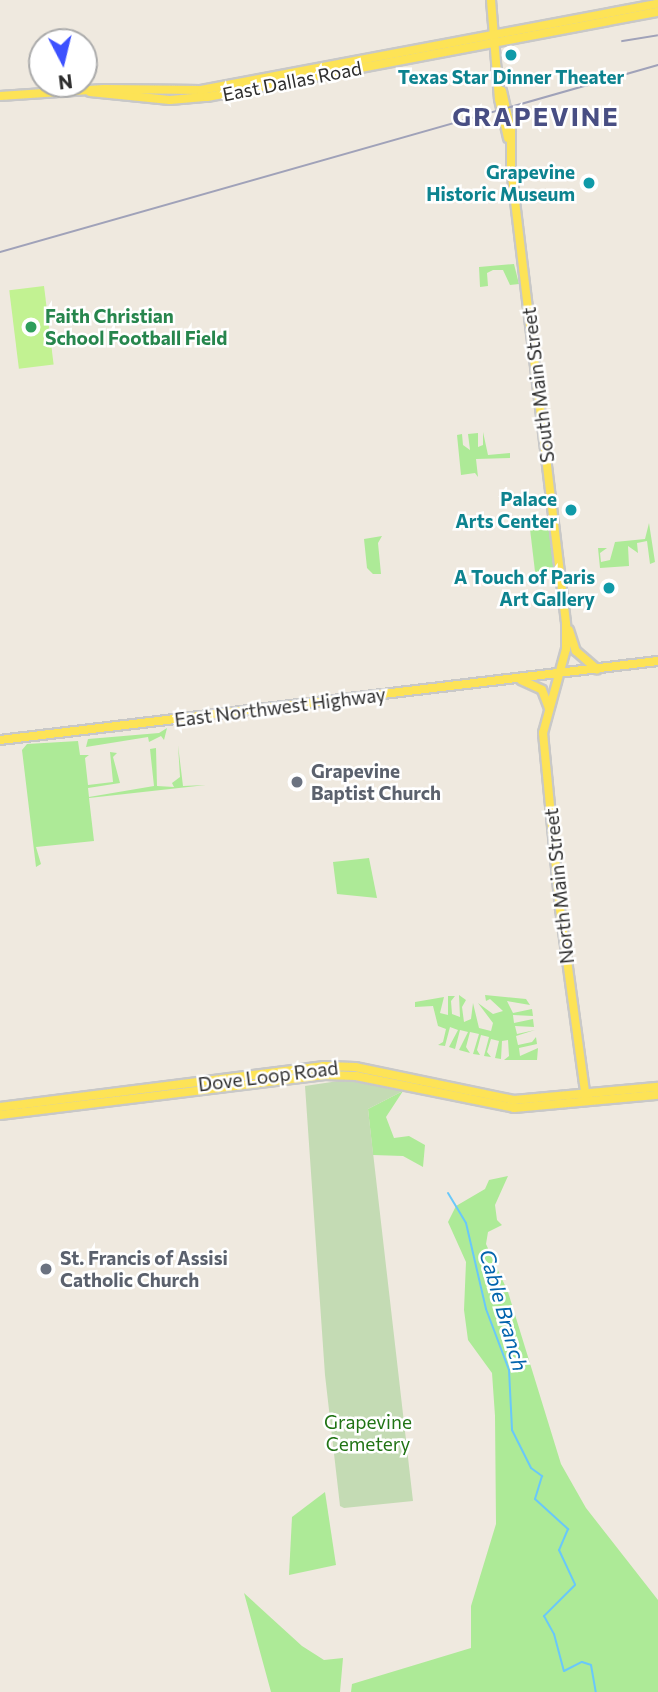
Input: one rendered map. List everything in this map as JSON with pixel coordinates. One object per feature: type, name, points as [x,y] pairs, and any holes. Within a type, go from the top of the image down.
[{"type":"main road","name":"South Main Street","points":[[491,0],[502,91],[499,99],[508,138],[566,625],[560,673]]},
{"type":"main road","points":[[495,39],[658,4]]},
{"type":"main road","points":[[612,21],[635,9]]},
{"type":"main road","points":[[495,39],[658,12]]},
{"type":"main road","name":"East Dallas Road","points":[[0,96],[87,92],[194,99],[495,39]]},
{"type":"main road","points":[[566,625],[576,651],[597,669]]},
{"type":"main road","name":"East Northwest Highway","points":[[0,740],[658,662]]},
{"type":"main road","name":"North Main Street","points":[[560,673],[550,708],[544,748],[586,1096]]},
{"type":"main road","points":[[518,679],[542,690],[550,708]]},
{"type":"main road","name":"Dove Loop Road","points":[[0,1107],[324,1066],[355,1067],[514,1100],[658,1096]]},
{"type":"main road","name":"Dove Loop Road","points":[[0,1115],[325,1075],[356,1076],[514,1108],[658,1087]]},
{"type":"green space","points":[[514,264],[519,284],[510,285],[503,270],[493,270],[487,273],[488,286],[480,287],[479,267]]},
{"type":"green space","name":"Faith Christian School Football Field","points":[[44,286],[54,364],[19,369],[9,290]]},
{"type":"green space","points":[[483,432],[488,455],[510,453],[510,458],[476,459],[478,477],[475,473],[461,475],[457,435],[462,434],[463,445],[470,450],[468,434],[478,433],[478,447],[483,445]]},
{"type":"green space","points":[[649,523],[655,562],[650,564],[647,541],[637,543],[638,553],[628,546],[629,566],[600,568],[598,548],[607,548],[600,553],[601,562],[610,560],[615,542],[645,539]]},
{"type":"green space","points":[[549,527],[554,569],[536,580],[530,529]]},
{"type":"green space","points":[[382,536],[378,543],[381,574],[373,574],[367,568],[364,539]]},
{"type":"green space","points":[[167,728],[164,740],[161,736],[149,742],[148,737],[86,747],[88,739],[159,733]]},
{"type":"green space","points":[[78,741],[80,755],[89,755],[85,758],[88,785],[113,782],[110,752],[117,753],[113,757],[120,783],[88,788],[89,797],[154,786],[150,749],[156,748],[157,786],[174,787],[172,783],[180,777],[178,745],[183,786],[206,785],[89,798],[94,841],[36,847],[41,864],[36,867],[22,750],[27,744]]},
{"type":"green space","points":[[369,858],[377,898],[337,894],[333,862]]},
{"type":"green space","points":[[459,995],[466,1000],[462,1007],[464,1022],[471,1019],[473,1003],[479,1028],[491,1031],[493,1023],[478,1003],[493,1014],[503,1011],[490,999],[486,1001],[485,995],[526,999],[530,1005],[507,1001],[513,1013],[532,1009],[533,1016],[513,1015],[514,1023],[533,1019],[534,1027],[515,1026],[517,1034],[535,1030],[516,1036],[518,1045],[532,1042],[536,1037],[537,1044],[519,1048],[520,1056],[538,1048],[537,1060],[504,1060],[509,1056],[508,1040],[502,1041],[501,1059],[495,1058],[499,1041],[491,1039],[487,1052],[491,1057],[484,1056],[489,1037],[481,1035],[477,1050],[480,1055],[473,1054],[479,1034],[470,1032],[466,1047],[470,1053],[459,1050],[468,1032],[460,1030],[455,1049],[449,1047],[458,1030],[450,1027],[445,1046],[438,1045],[443,1042],[446,1029],[438,1026],[433,1006],[415,1007],[415,1002],[444,997],[440,1013],[448,1015],[448,996],[455,996],[451,1001],[452,1014],[460,1017]]},
{"type":"green space","name":"Grapevine Cemetery","points":[[345,1080],[403,1091],[368,1109],[413,1501],[344,1508],[340,1506],[325,1375],[305,1086]]},
{"type":"green space","points":[[403,1091],[386,1117],[394,1138],[409,1136],[425,1145],[423,1167],[403,1156],[373,1155],[368,1109]]},
{"type":"green space","points":[[508,1176],[495,1205],[497,1220],[502,1225],[488,1232],[486,1244],[508,1292],[561,1464],[586,1508],[658,1600],[658,1692],[351,1692],[352,1684],[471,1648],[471,1606],[496,1524],[495,1416],[492,1373],[468,1340],[464,1310],[466,1262],[448,1222],[456,1206],[485,1189],[489,1180]]},
{"type":"green space","points":[[325,1492],[336,1565],[289,1575],[292,1517]]},
{"type":"green space","points":[[244,1593],[302,1646],[324,1660],[343,1658],[340,1692],[271,1692]]},
{"type":"waterway","name":"Cable Branch","points":[[448,1193],[466,1223],[486,1309],[509,1370],[512,1430],[531,1468],[542,1476],[535,1499],[568,1529],[559,1550],[575,1585],[544,1616],[554,1634],[564,1671],[582,1662],[591,1665],[596,1692]]},
{"type":"railway","points":[[622,41],[658,35]]},
{"type":"railway","points":[[0,252],[658,65]]},
{"type":"place","name":"Texas Star Dinner Theater","points":[[511,55]]},
{"type":"place","name":"Grapevine Historic Museum","points":[[589,183]]},
{"type":"place","name":"Faith Christian School Football Field","points":[[31,327]]},
{"type":"place","name":"Palace Arts Center","points":[[571,510]]},
{"type":"place","name":"A Touch of Paris Art Gallery","points":[[609,588]]},
{"type":"place","name":"Grapevine Baptist Church","points":[[297,782]]},
{"type":"place","name":"St. Francis of Assisi Catholic Church","points":[[46,1269]]},
{"type":"district","name":"GRAPEVINE","points":[[536,116]]}]
